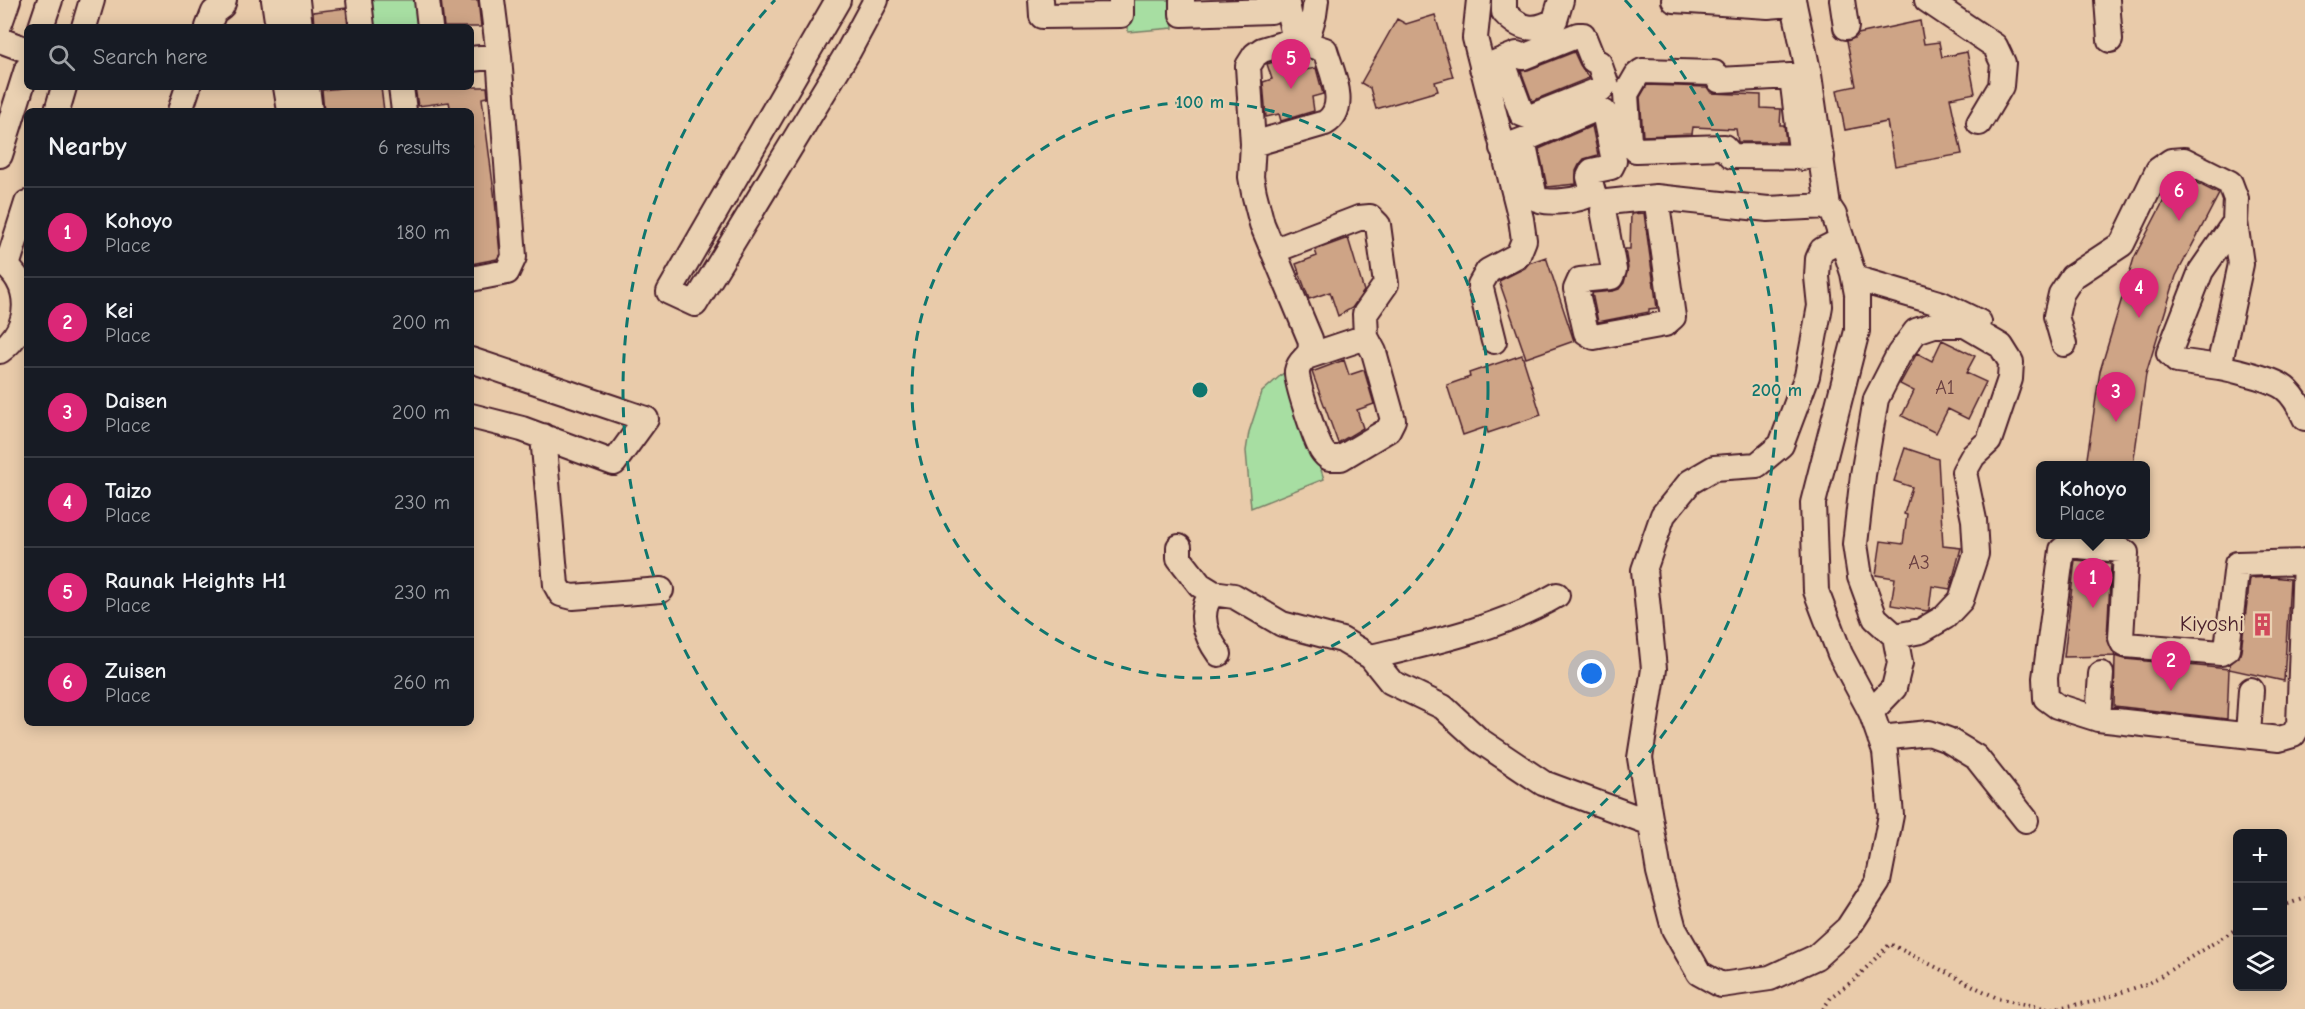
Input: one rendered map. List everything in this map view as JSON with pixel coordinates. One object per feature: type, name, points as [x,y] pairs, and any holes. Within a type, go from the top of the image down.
[{"type":"street","points":[[0,23],[8,0]]},
{"type":"street","points":[[42,24],[50,0]]},
{"type":"street","points":[[85,24],[92,0]]},
{"type":"street","points":[[209,24],[214,12],[222,6],[224,0]]},
{"type":"street","points":[[274,0],[278,24]]},
{"type":"street","points":[[297,0],[300,24]]},
{"type":"street","points":[[359,0],[362,24]]},
{"type":"street","points":[[427,0],[430,24]]},
{"type":"street","points":[[474,278],[507,272],[514,257],[499,56],[492,0]]},
{"type":"street","points":[[838,0],[669,292],[695,304],[848,52],[876,0]]},
{"type":"street","points":[[1041,0],[1042,16],[1120,15],[1121,0]]},
{"type":"street","points":[[1182,0],[1182,14],[1271,11],[1269,0]]},
{"type":"street","points":[[1286,0],[1301,41]]},
{"type":"street","points":[[1301,41],[1314,15],[1316,0]]},
{"type":"street","points":[[1479,0],[1475,38],[1492,64],[1513,144],[1535,198],[1542,202],[1587,197],[1593,192],[1589,177],[1592,171],[1611,167],[1614,161],[1604,112],[1596,110],[1513,144]]},
{"type":"street","points":[[1504,0],[1504,12],[1513,22],[1522,26],[1544,27],[1555,20],[1561,0]]},
{"type":"street","points":[[1674,0],[1794,2],[1800,76],[1812,157],[1828,206],[1834,215],[1842,240],[1854,278],[1857,294],[1857,331],[1813,503],[1815,591],[1840,654],[1871,712],[1885,752],[1891,815],[1878,882],[1848,927],[1816,957],[1770,978],[1721,985],[1699,973],[1674,929],[1659,872],[1640,758],[1654,669],[1644,570],[1663,515],[1690,482],[1714,468],[1757,465],[1781,445],[1807,376],[1820,306],[1818,259],[1822,250],[1842,240]]},
{"type":"street","points":[[1842,0],[1846,27]]},
{"type":"street","points":[[1927,0],[1995,46],[2003,63],[2001,86],[1979,123]]},
{"type":"street","points":[[2107,0],[2110,40]]},
{"type":"street","points":[[0,40],[24,49]]},
{"type":"street","points":[[1253,144],[1325,123],[1334,116],[1338,98],[1325,50],[1301,41],[1262,50],[1255,55],[1248,66],[1253,144],[1252,185],[1262,224],[1310,339],[1312,348],[1309,356]]},
{"type":"street","points":[[474,59],[499,56]]},
{"type":"street","points":[[1800,76],[1719,80],[1714,73],[1642,71],[1636,75],[1626,94],[1629,142],[1636,150],[1724,147],[1732,156],[1812,157]]},
{"type":"street","points":[[0,155],[24,79]]},
{"type":"street","points":[[58,108],[63,90]]},
{"type":"street","points":[[181,108],[187,90]]},
{"type":"street","points":[[286,90],[290,108]]},
{"type":"street","points":[[307,90],[310,108]]},
{"type":"street","points":[[401,90],[404,108]]},
{"type":"street","points":[[1494,341],[1480,285],[1488,271],[1518,255],[1524,240],[1513,144]]},
{"type":"street","points":[[2064,344],[2056,316],[2061,294],[2072,277],[2122,244],[2158,170],[2172,161],[2184,160],[2230,183],[2236,199],[2235,222],[2241,264],[2225,368]]},
{"type":"street","points":[[1656,197],[1673,317],[1665,324],[1594,337],[1586,332],[1576,289],[1580,280],[1611,277],[1614,270],[1603,210],[1607,202],[1656,197],[1768,209],[1828,206]]},
{"type":"street","points":[[1273,250],[1359,218],[1370,217],[1377,225],[1386,284],[1365,314],[1366,337],[1374,352],[1393,420],[1388,430],[1341,458],[1329,458],[1321,449],[1296,378],[1300,364],[1309,356],[1366,337]]},
{"type":"street","points":[[24,218],[13,270],[24,295]]},
{"type":"street","points":[[2235,222],[2201,272],[2169,353],[2177,361],[2225,368],[2274,381],[2288,390],[2298,402],[2305,418]]},
{"type":"street","points":[[2225,368],[2253,275]]},
{"type":"street","points":[[1854,278],[1942,304],[1979,322]]},
{"type":"street","points":[[1871,712],[1894,688],[1900,663],[1895,636],[1875,618],[1860,577],[1855,544],[1863,475],[1876,399],[1899,354],[1916,331],[1934,325],[1965,326],[2001,346],[2011,362],[2010,379],[1989,441],[1973,456],[1964,472],[1974,520],[1976,554],[1962,600],[1945,617],[1921,631],[1895,636]]},
{"type":"street","points":[[0,351],[10,344],[24,326]]},
{"type":"street","points":[[474,361],[646,419],[614,463],[522,429],[474,417]]},
{"type":"street","points":[[543,436],[556,585],[561,594],[573,597],[661,590]]},
{"type":"street","points":[[2069,544],[2121,550],[2126,553],[2122,643],[2221,653],[2227,649],[2237,564],[2305,561],[2289,699],[2299,725],[2293,735],[2279,740],[2098,719],[2056,706],[2046,698],[2045,678],[2062,550],[2065,546],[2069,544]]},
{"type":"street","points":[[1179,547],[1179,558],[1200,585],[1213,593],[1234,596],[1282,624],[1342,640],[1371,657],[1391,682],[1443,707],[1479,741],[1543,783],[1651,824]]},
{"type":"street","points":[[1213,593],[1206,601],[1204,618],[1208,637],[1219,654]]},
{"type":"street","points":[[1371,657],[1462,635],[1541,604],[1557,595]]},
{"type":"street","points":[[2098,719],[2101,674]]},
{"type":"street","points":[[2248,735],[2251,690]]},
{"type":"street","points":[[1880,738],[1929,733],[1948,740],[1976,757],[2026,820]]},
{"type":"path","points":[[2287,905],[2305,898]]},
{"type":"path","points":[[1823,1009],[1832,996],[1854,980],[1890,944],[1997,998],[2049,1009],[2093,1002],[2149,983],[2233,931]]},
{"type":"green space","points":[[366,0],[417,0],[420,24],[369,24]]},
{"type":"green space","points":[[1129,0],[1171,0],[1173,28],[1128,32]]},
{"type":"green space","points":[[1288,369],[1324,479],[1251,508],[1246,451],[1249,432],[1262,392]]},
{"type":"building","points":[[441,0],[478,0],[481,27],[474,27],[474,24],[444,24]]},
{"type":"building","points":[[346,8],[348,24],[314,24],[313,12]]},
{"type":"building","points":[[1435,15],[1453,77],[1435,82],[1438,91],[1376,109],[1370,88],[1361,83],[1397,19],[1406,24]]},
{"type":"building","points":[[1920,21],[1924,44],[1939,42],[1942,57],[1967,52],[1975,93],[1950,98],[1962,154],[1895,166],[1887,122],[1845,130],[1837,90],[1856,86],[1847,41],[1858,34]]},
{"type":"building","points":[[1574,52],[1589,78],[1532,101],[1521,71]]},
{"type":"building","points":[[1295,55],[1301,57],[1305,70],[1316,68],[1323,94],[1312,97],[1314,111],[1281,121],[1279,114],[1266,117],[1263,82],[1272,79],[1267,64]]},
{"type":"building","points":[[1647,85],[1707,87],[1711,93],[1761,95],[1761,108],[1781,109],[1780,125],[1784,125],[1786,142],[1738,142],[1736,129],[1693,127],[1692,134],[1643,136],[1640,97]]},
{"type":"building","points":[[474,87],[487,87],[488,97],[482,98],[495,200],[500,254],[497,259],[474,263],[474,108],[450,108],[449,102],[418,106],[415,90],[474,90]]},
{"type":"building","points":[[322,90],[381,90],[384,108],[324,108]]},
{"type":"building","points":[[1592,126],[1598,155],[1584,159],[1579,165],[1576,171],[1576,184],[1547,187],[1539,149]]},
{"type":"building","points":[[2177,175],[2219,194],[2176,276],[2146,374],[2134,461],[2087,461],[2100,371],[2134,258]]},
{"type":"building","points":[[1644,213],[1657,308],[1649,309],[1649,312],[1598,322],[1592,293],[1613,291],[1619,289],[1624,283],[1628,268],[1625,249],[1630,249],[1631,214]]},
{"type":"building","points":[[1348,238],[1364,291],[1352,308],[1338,316],[1330,292],[1309,299],[1296,264],[1317,256],[1315,250]]},
{"type":"building","points":[[1546,257],[1574,341],[1526,358],[1499,281],[1525,268],[1529,263]]},
{"type":"building","points":[[1942,340],[1975,356],[1966,373],[1986,382],[1968,419],[1948,409],[1936,433],[1902,416],[1914,391],[1900,384],[1917,353],[1932,361]]},
{"type":"building","points":[[1522,355],[1541,415],[1488,433],[1486,427],[1463,435],[1447,385],[1470,377],[1469,373]]},
{"type":"building","points":[[1344,360],[1349,375],[1364,370],[1374,404],[1357,410],[1363,428],[1338,443],[1312,372]]},
{"type":"building","points":[[1905,448],[1938,459],[1943,546],[1961,548],[1950,589],[1932,586],[1927,611],[1891,605],[1895,578],[1876,575],[1881,541],[1903,544],[1907,515],[1904,514],[1912,487],[1894,481]]},
{"type":"building","points":[[2075,560],[2111,563],[2107,638],[2115,656],[2064,657]]},
{"type":"building","name":"Kiyoshi","points":[[2250,578],[2290,579],[2284,681],[2229,669],[2230,664],[2239,657],[2241,651]]},
{"type":"building","points":[[2115,656],[2125,659],[2229,669],[2227,719],[2114,706]]},
{"type":"place","name":"Raunak Heights H1","points":[[1291,89]]},
{"type":"place","name":"Zuisen","points":[[2179,221]]},
{"type":"place","name":"Taizo","points":[[2139,318]]},
{"type":"place","name":"Daisen","points":[[2116,422]]},
{"type":"place","name":"Kohoyo","points":[[2093,608]]},
{"type":"place","name":"Kiyoshi","points":[[2262,624]]},
{"type":"place","name":"Kei","points":[[2171,691]]}]
